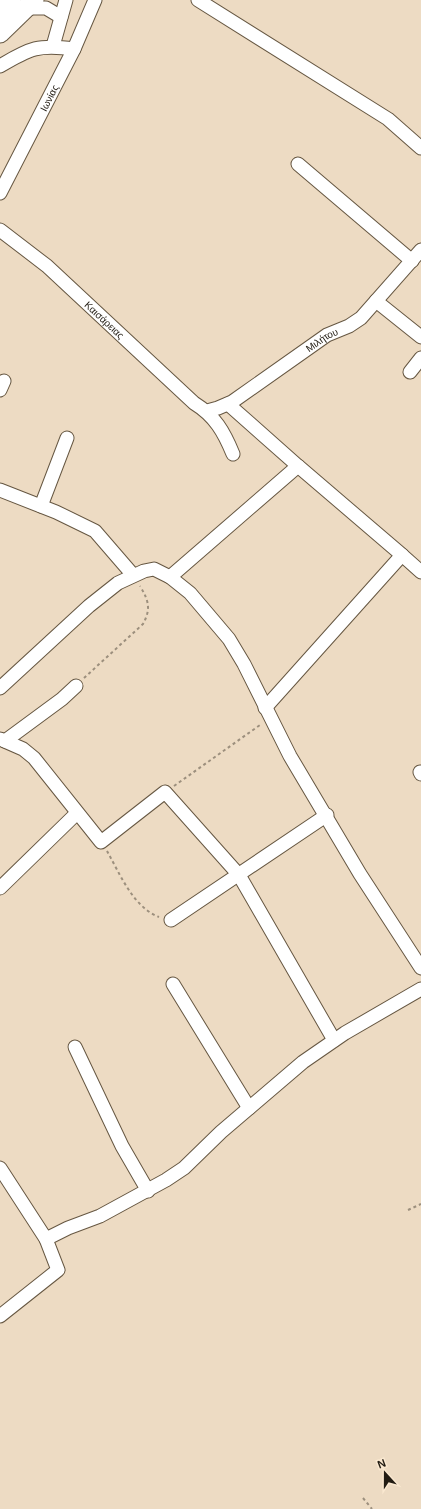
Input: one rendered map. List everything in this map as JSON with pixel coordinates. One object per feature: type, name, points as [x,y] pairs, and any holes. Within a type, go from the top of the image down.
[{"type":"highway","points":[[0,33],[13,4]]},
{"type":"street","points":[[53,46],[66,0]]},
{"type":"street","name":"Ιωνίας","points":[[0,193],[74,49],[95,0]]},
{"type":"street","points":[[198,0],[388,119],[421,148]]},
{"type":"street","points":[[13,4],[46,8],[61,17]]},
{"type":"street","points":[[0,66],[29,50],[53,46],[74,49]]},
{"type":"street","points":[[298,164],[412,261]]},
{"type":"street","name":"Καισάρειας","points":[[0,230],[47,266],[194,403],[207,411],[224,432],[233,454]]},
{"type":"street","name":"Μιλήτου","points":[[207,411],[228,404],[327,335],[349,326],[361,318],[421,250]]},
{"type":"street","points":[[376,301],[421,337]]},
{"type":"street","points":[[410,372],[421,358]]},
{"type":"street","points":[[228,404],[421,572]]},
{"type":"street","points":[[41,506],[66,438]]},
{"type":"street","points":[[170,577],[298,466]]},
{"type":"street","points":[[0,490],[84,524],[95,531],[133,575]]},
{"type":"street","points":[[268,713],[402,555]]},
{"type":"street","points":[[0,688],[89,606],[118,583],[133,575],[154,569],[170,577],[190,593],[229,639],[244,664],[290,756],[327,815],[360,874],[421,968]]},
{"type":"street","points":[[3,740],[62,699],[76,686]]},
{"type":"street","points":[[3,740],[23,749],[34,758],[101,842],[165,792],[239,875],[334,1040]]},
{"type":"street","points":[[0,888],[78,813]]},
{"type":"street","points":[[171,920],[327,815]]},
{"type":"street","points":[[173,984],[249,1108]]},
{"type":"street","points":[[46,1239],[68,1228],[100,1216],[148,1191],[184,1168],[249,1108],[303,1062],[334,1040],[421,989]]},
{"type":"street","points":[[75,1047],[122,1146],[148,1191]]},
{"type":"street","points":[[0,1168],[46,1239],[58,1270],[0,1316]]},
{"type":"path","points":[[76,686],[98,664],[143,624],[149,612],[148,603],[133,575]]},
{"type":"path","points":[[165,792],[268,713]]},
{"type":"path","points":[[101,842],[135,898],[158,917],[171,920]]},
{"type":"path","points":[[408,1210],[421,1204]]},
{"type":"path","points":[[363,1498],[372,1509]]}]
